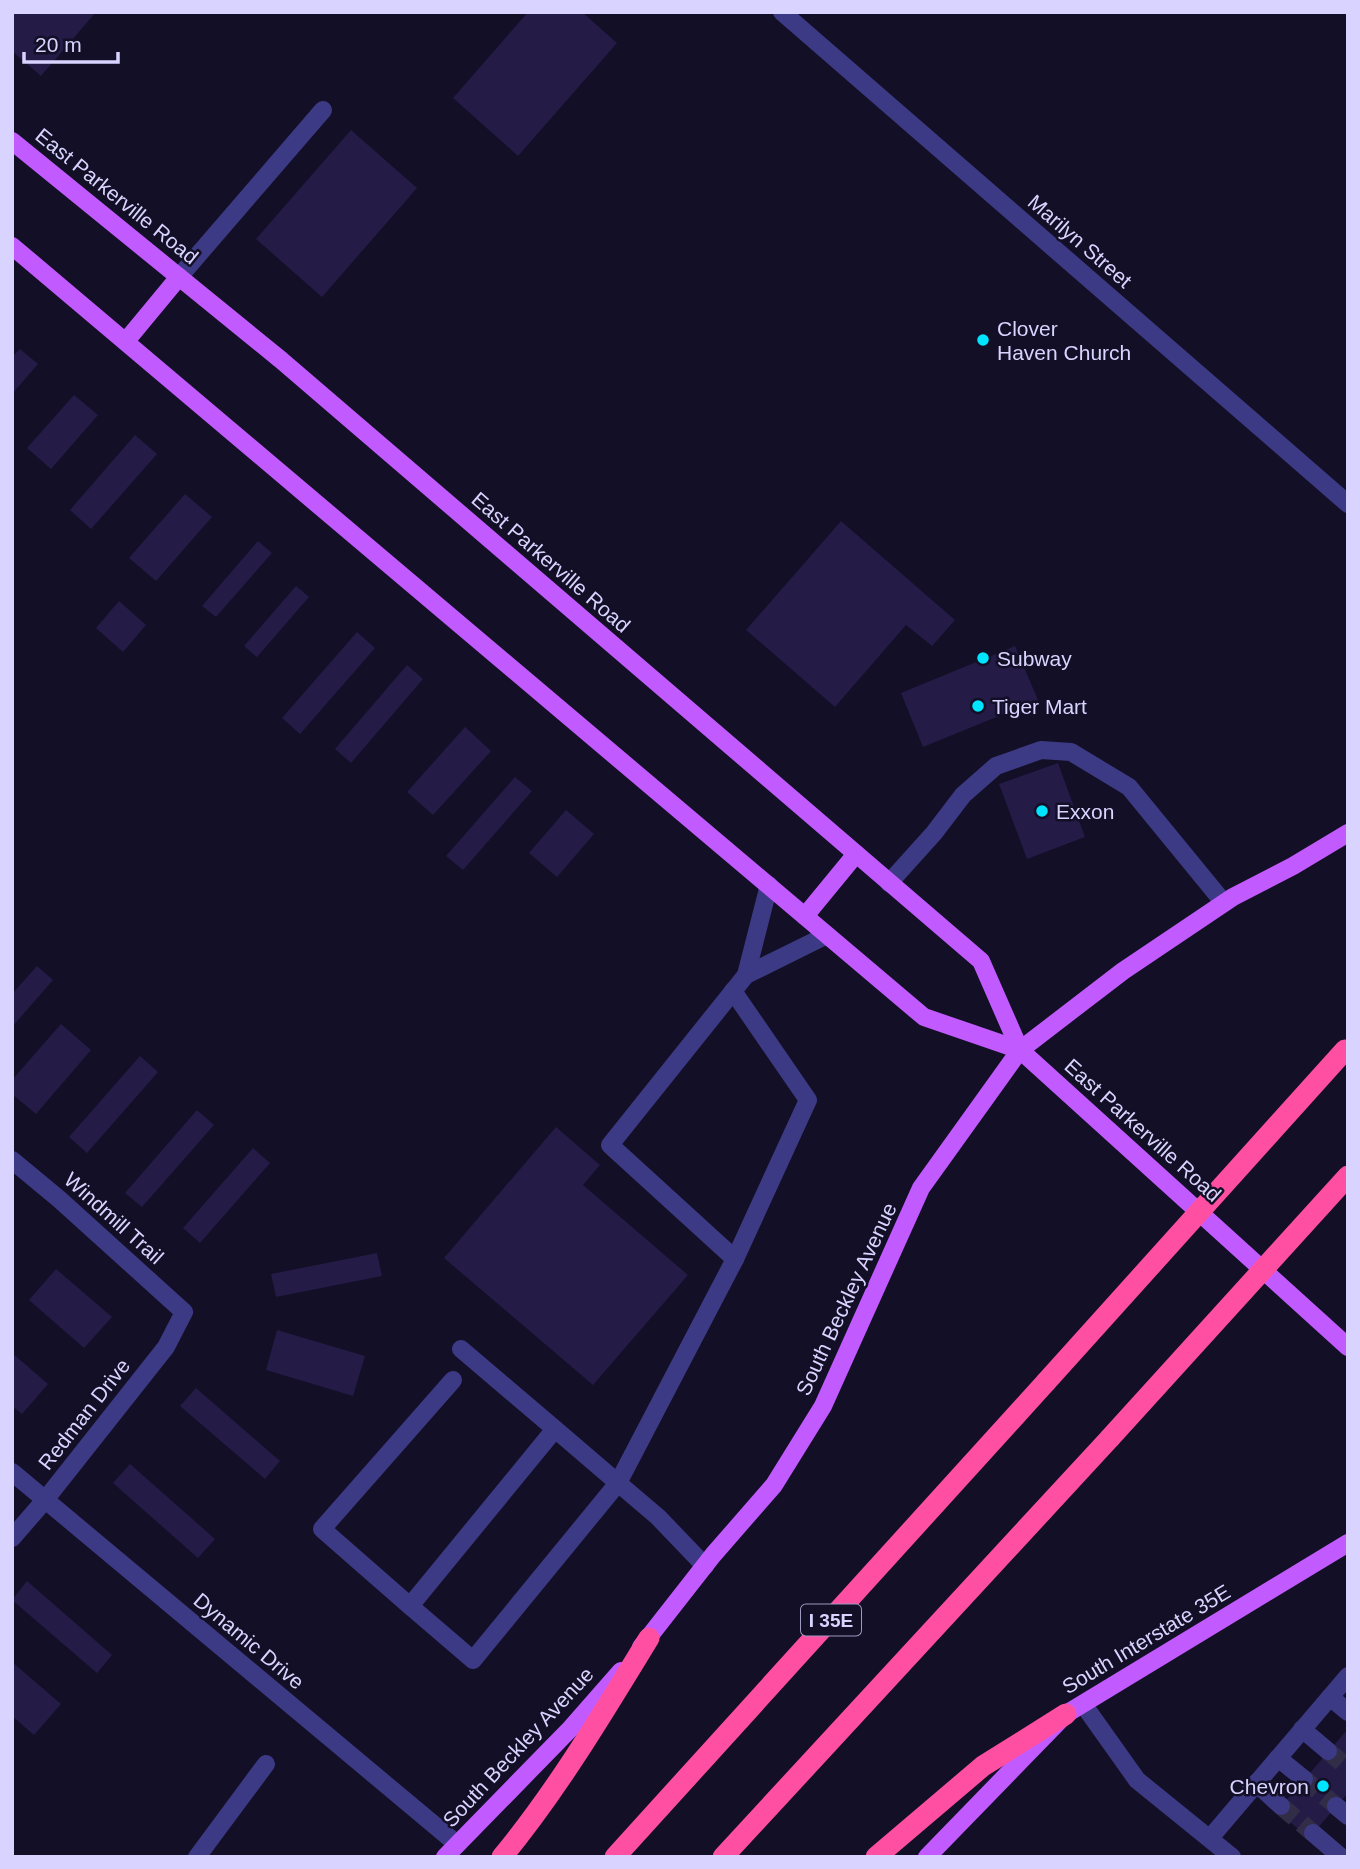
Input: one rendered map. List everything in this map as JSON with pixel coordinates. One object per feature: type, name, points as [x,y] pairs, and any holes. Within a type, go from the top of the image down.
[{"type":"highway","name":"I 35E","points":[[615,1857],[1346,1049]]},
{"type":"highway","points":[[723,1857],[1348,1176]]},
{"type":"highway","points":[[502,1857],[588,1739],[649,1638]]},
{"type":"highway","points":[[876,1857],[983,1766],[1074,1709]]},
{"type":"main road","name":"East Parkerville Road","points":[[12,141],[292,369],[981,961],[1020,1050]]},
{"type":"main road","name":"East Parkerville Road","points":[[12,246],[924,1017],[1020,1050],[1348,1347]]},
{"type":"main road","points":[[126,341],[179,276]]},
{"type":"main road","name":"South Beckley Avenue","points":[[451,1851],[571,1728],[649,1638],[705,1566],[774,1485],[823,1406],[921,1188],[1020,1050],[1123,971],[1224,903],[1348,833]]},
{"type":"main road","points":[[805,916],[856,854]]},
{"type":"main road","name":"South Interstate 35E","points":[[927,1857],[1074,1709],[1348,1543]]},
{"type":"street","name":"Marilyn Street","points":[[782,12],[1348,504]]},
{"type":"street","points":[[179,276],[323,110]]},
{"type":"street","points":[[889,883],[934,833],[963,794],[996,766],[1041,750],[1071,752],[1129,788],[1224,903]]},
{"type":"street","points":[[746,975],[769,885]]},
{"type":"street","points":[[735,1259],[610,1145],[746,975],[827,934]]},
{"type":"street","points":[[453,1380],[322,1529],[474,1660],[618,1483],[735,1259],[808,1100],[733,991]]},
{"type":"street","name":"Windmill Trail","points":[[12,1160],[184,1312]]},
{"type":"street","name":"Redman Drive","points":[[12,1538],[166,1347],[184,1312]]},
{"type":"street","points":[[461,1349],[658,1517],[705,1566]]},
{"type":"street","points":[[410,1606],[555,1430]]},
{"type":"street","name":"Dynamic Drive","points":[[12,1472],[451,1851]]},
{"type":"street","points":[[1210,1838],[1348,1676]]},
{"type":"street","points":[[1330,1697],[1348,1712]]},
{"type":"street","points":[[1074,1709],[1137,1780],[1232,1857]]},
{"type":"street","points":[[1302,1729],[1328,1751]]},
{"type":"street","points":[[1278,1758],[1304,1779]]},
{"type":"street","points":[[197,1857],[266,1764]]},
{"type":"street","points":[[1255,1783],[1281,1806]]},
{"type":"street","points":[[1313,1833],[1342,1857],[1348,1851]]},
{"type":"building","points":[[12,12],[96,12],[41,76],[12,51]]},
{"type":"building","points":[[528,12],[582,12],[617,43],[518,156],[453,98]]},
{"type":"building","points":[[351,130],[417,188],[322,297],[256,239]]},
{"type":"building","points":[[20,349],[38,364],[12,394],[12,357]]},
{"type":"building","points":[[74,395],[98,415],[51,469],[27,448]]},
{"type":"building","points":[[135,435],[157,454],[91,529],[70,510]]},
{"type":"building","points":[[185,494],[212,517],[156,581],[129,558]]},
{"type":"building","points":[[841,521],[955,620],[932,646],[906,625],[835,707],[746,630]]},
{"type":"building","points":[[258,541],[272,553],[216,617],[202,606]]},
{"type":"building","points":[[296,586],[309,597],[257,657],[244,646]]},
{"type":"building","points":[[119,601],[146,625],[123,652],[96,628]]},
{"type":"building","points":[[357,632],[375,648],[300,734],[282,718]]},
{"type":"building","points":[[1015,646],[1038,700],[923,747],[901,693]]},
{"type":"building","points":[[407,665],[423,679],[351,763],[335,749]]},
{"type":"building","points":[[465,727],[491,751],[433,815],[407,792]]},
{"type":"building","name":"Exxon","points":[[1058,763],[1085,837],[1027,859],[999,784]]},
{"type":"building","points":[[515,777],[532,791],[463,870],[446,856]]},
{"type":"building","points":[[566,810],[594,834],[557,877],[529,853]]},
{"type":"building","points":[[37,966],[53,980],[12,1027],[12,994]]},
{"type":"building","points":[[61,1024],[91,1050],[36,1114],[12,1094],[12,1080]]},
{"type":"building","points":[[140,1056],[158,1072],[87,1153],[69,1137]]},
{"type":"building","points":[[197,1110],[214,1125],[142,1207],[125,1193]]},
{"type":"building","points":[[556,1127],[600,1165],[583,1185],[688,1275],[593,1385],[444,1258]]},
{"type":"building","points":[[253,1148],[270,1163],[200,1243],[183,1228]]},
{"type":"building","points":[[377,1253],[382,1276],[276,1297],[271,1274]]},
{"type":"building","points":[[56,1269],[112,1317],[84,1348],[29,1300]]},
{"type":"building","points":[[277,1330],[365,1356],[353,1396],[266,1370]]},
{"type":"building","points":[[12,1353],[48,1384],[22,1414],[12,1406]]},
{"type":"building","points":[[196,1388],[280,1461],[265,1479],[180,1406]]},
{"type":"building","points":[[130,1464],[215,1539],[198,1558],[113,1483]]},
{"type":"building","points":[[27,1581],[112,1655],[97,1673],[12,1600]]},
{"type":"building","points":[[12,1662],[61,1704],[34,1735],[12,1716]]},
{"type":"building","name":"Chevron","points":[[1348,1729],[1348,1793],[1309,1838],[1277,1811]]},
{"type":"tunnel","points":[[1328,1751],[1348,1768]]},
{"type":"tunnel","points":[[1304,1779],[1336,1806]]},
{"type":"tunnel","points":[[1281,1806],[1313,1833]]},
{"type":"place","name":"Clover Haven Church","points":[[983,340]]},
{"type":"place","name":"Subway","points":[[983,658]]},
{"type":"place","name":"Tiger Mart","points":[[978,706]]},
{"type":"place","name":"Exxon","points":[[1042,811]]},
{"type":"place","name":"Chevron","points":[[1323,1786]]}]
